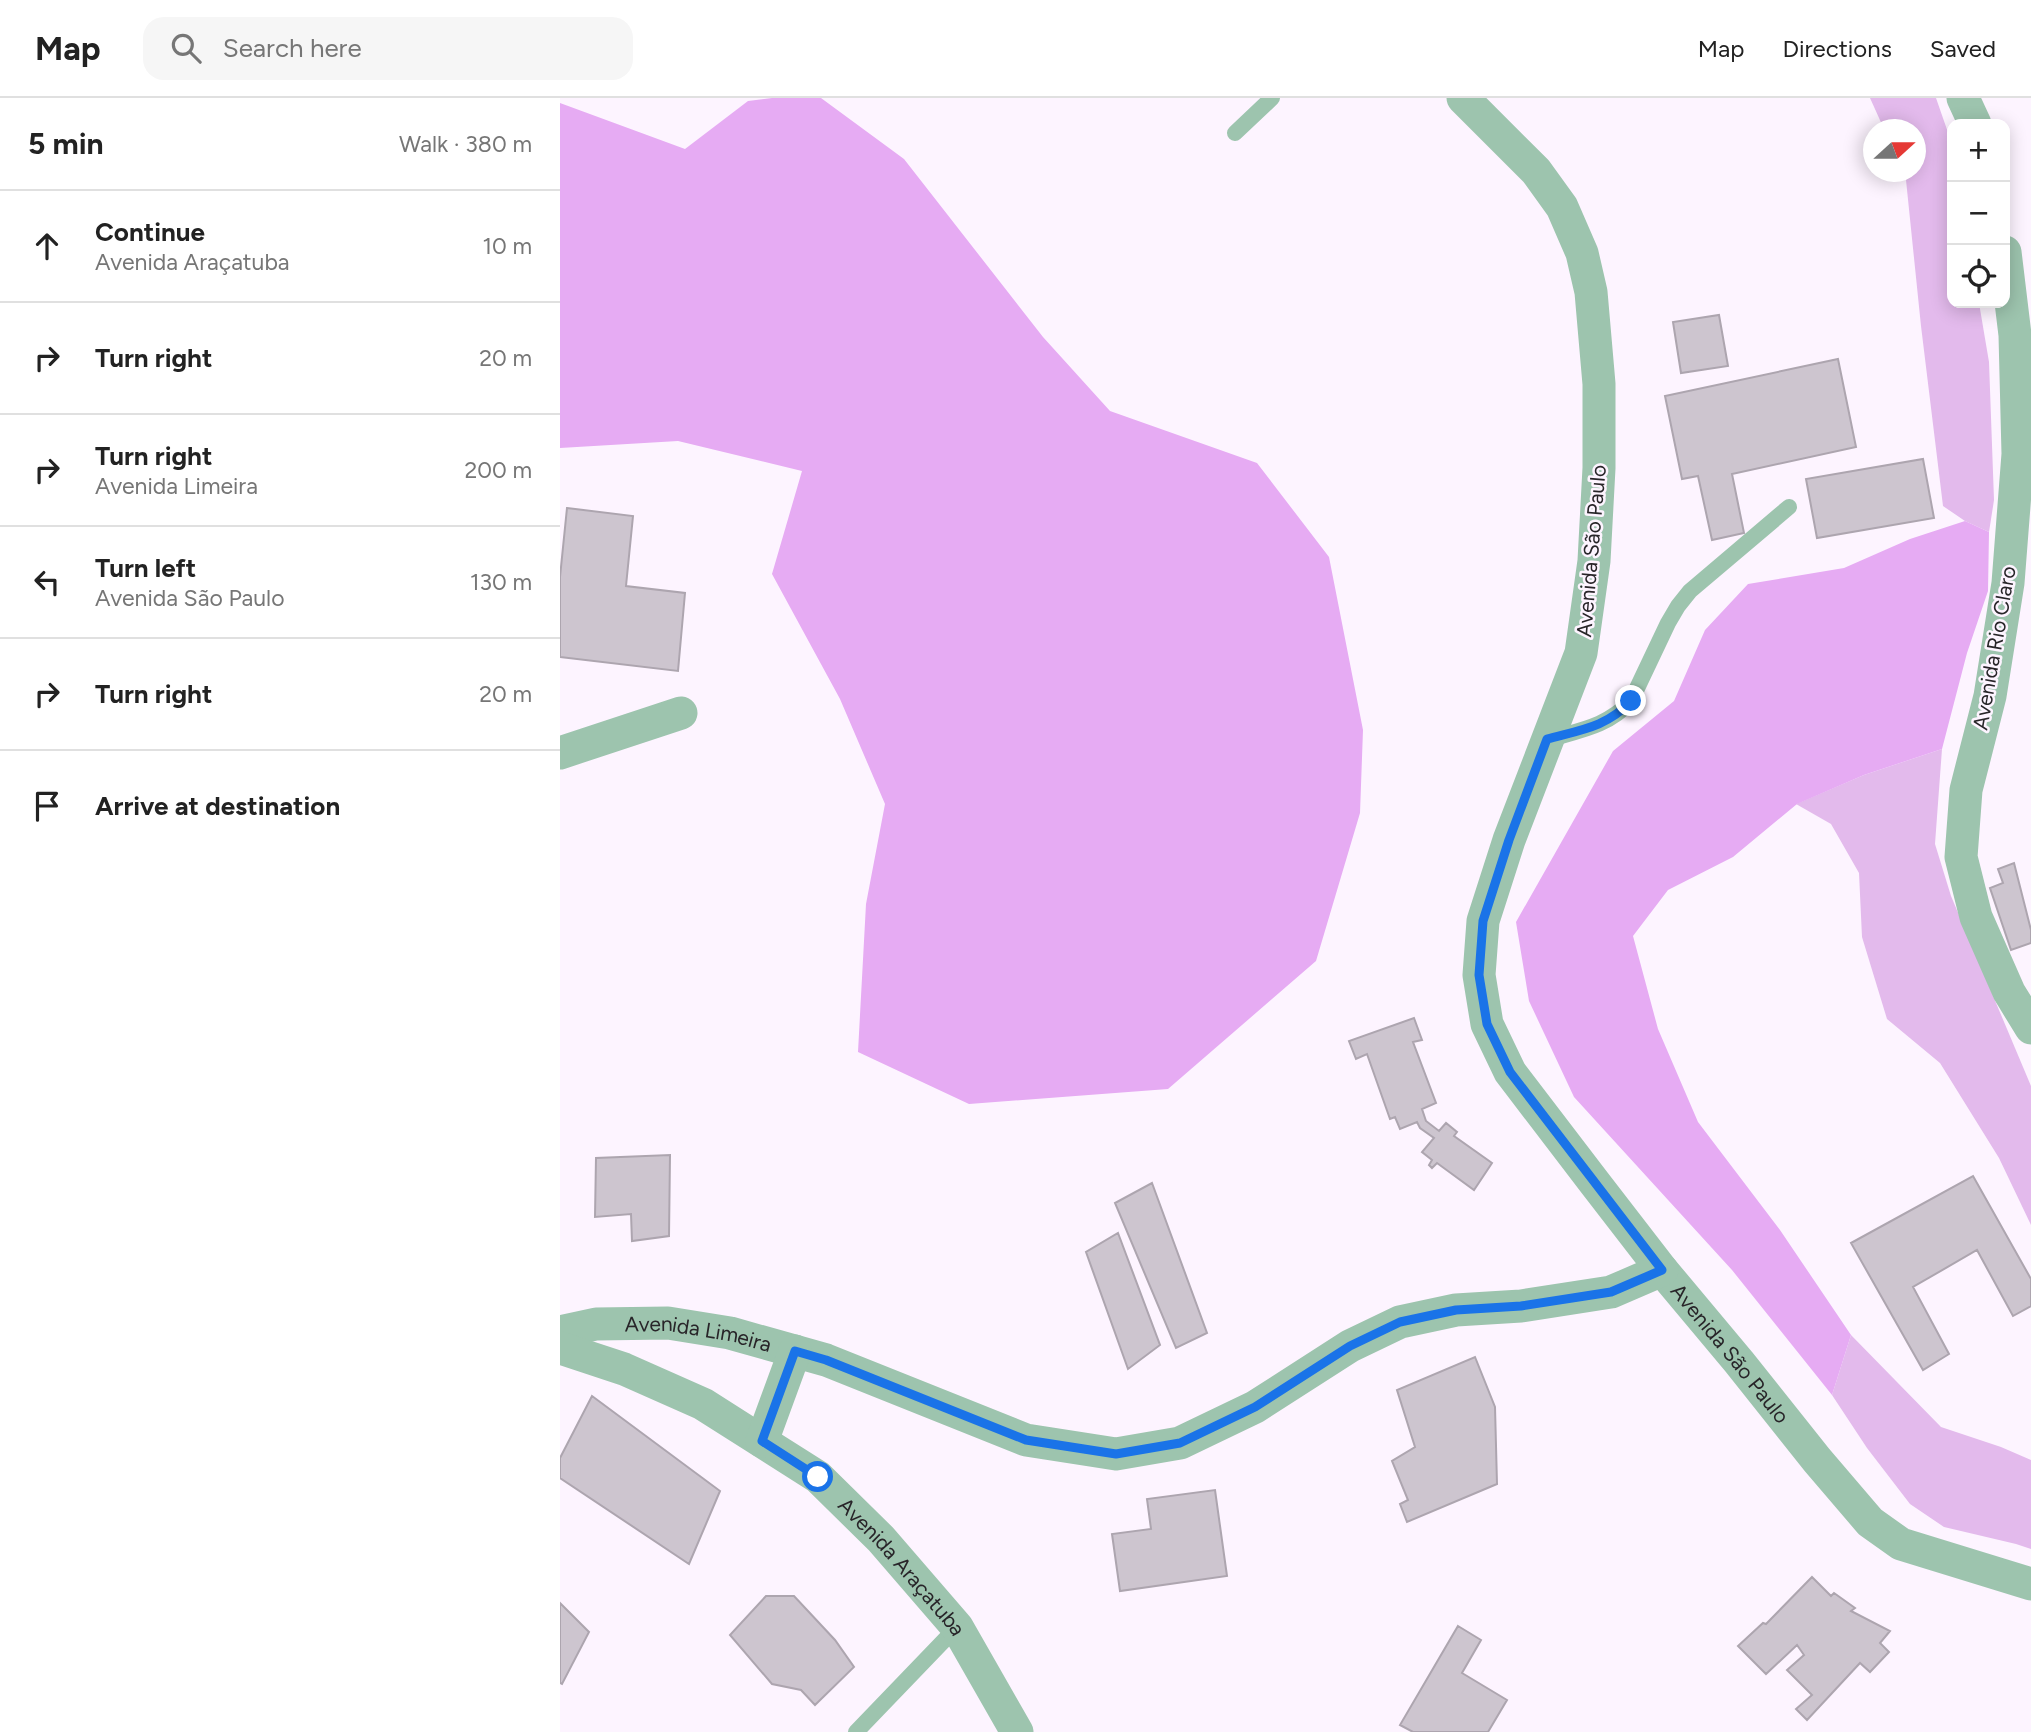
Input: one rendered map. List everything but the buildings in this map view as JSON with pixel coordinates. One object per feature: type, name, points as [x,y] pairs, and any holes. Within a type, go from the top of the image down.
[{"type":"street","name":"Avenida São Paulo","points":[[1463,98],[1536,171],[1562,208],[1582,253],[1591,292],[1599,396],[1600,468],[1594,561],[1581,653],[1509,840],[1483,921],[1479,975],[1487,1024],[1510,1072],[1662,1270],[1870,1522],[1900,1544],[2031,1584]]},
{"type":"street","points":[[1963,98],[1973,119]]},
{"type":"street","name":"Avenida Rio Claro","points":[[2010,294],[2015,335],[2018,454],[2008,583],[1990,696],[1966,790],[1961,857],[1976,917],[2009,992],[2031,1028]]},
{"type":"street","points":[[560,753],[681,713]]},
{"type":"street","name":"Avenida Limeira","points":[[560,1332],[596,1324],[668,1323],[730,1333],[826,1360],[1026,1440],[1116,1454],[1180,1443],[1255,1407],[1350,1346],[1400,1322],[1456,1310],[1521,1306],[1611,1292],[1662,1270]]},
{"type":"street","name":"Avenida Araçatuba","points":[[560,1348],[624,1369],[704,1404],[818,1477],[881,1539],[957,1627],[1017,1732]]},
{"type":"street","points":[[762,1441],[795,1351]]},
{"type":"lane","points":[[1235,134],[1272,98]]},
{"type":"lane","points":[[1547,739],[1595,726],[1620,713],[1631,701],[1678,606],[1690,591],[1789,508]]},
{"type":"lane","points":[[856,1732],[957,1627]]},
{"type":"shaded area","points":[[821,98],[904,159],[1043,337],[1110,411],[1257,463],[1329,557],[1363,730],[1360,813],[1316,961],[1168,1089],[969,1104],[858,1052],[866,904],[885,804],[840,699],[772,574],[802,471],[678,441],[560,448],[560,103],[685,149],[748,101]]},
{"type":"shaded area","points":[[1870,98],[1936,98],[1947,130],[1947,308],[1980,308],[1989,362],[1994,500],[1989,532],[1965,521],[1943,506],[1906,182],[1926,182],[1926,119],[1879,119]]},
{"type":"shaded area","points":[[1965,521],[1989,532],[1988,591],[1967,653],[1942,749],[1864,775],[1797,804],[1733,857],[1668,890],[1633,936],[1658,1029],[1698,1122],[1780,1230],[1851,1335],[1832,1395],[1732,1270],[1574,1097],[1529,1001],[1516,922],[1613,751],[1674,701],[1705,630],[1748,584],[1844,568],[1910,539]]},
{"type":"shaded area","points":[[1942,749],[1935,844],[1951,896],[2031,1086],[2031,1225],[1999,1158],[1940,1063],[1887,1019],[1862,937],[1859,873],[1831,824],[1796,804],[1864,775]]},
{"type":"shaded area","points":[[1851,1335],[1941,1427],[2031,1460],[2031,1549],[1944,1527],[1910,1504],[1867,1448],[1832,1395]]},
{"type":"route","points":[[818,1477],[762,1441],[795,1351],[826,1360],[1026,1440],[1116,1454],[1180,1443],[1255,1407],[1350,1346],[1400,1322],[1456,1310],[1521,1306],[1611,1292],[1662,1270],[1510,1072],[1487,1024],[1479,975],[1483,921],[1509,840],[1547,739],[1608,721],[1631,701]]}]
